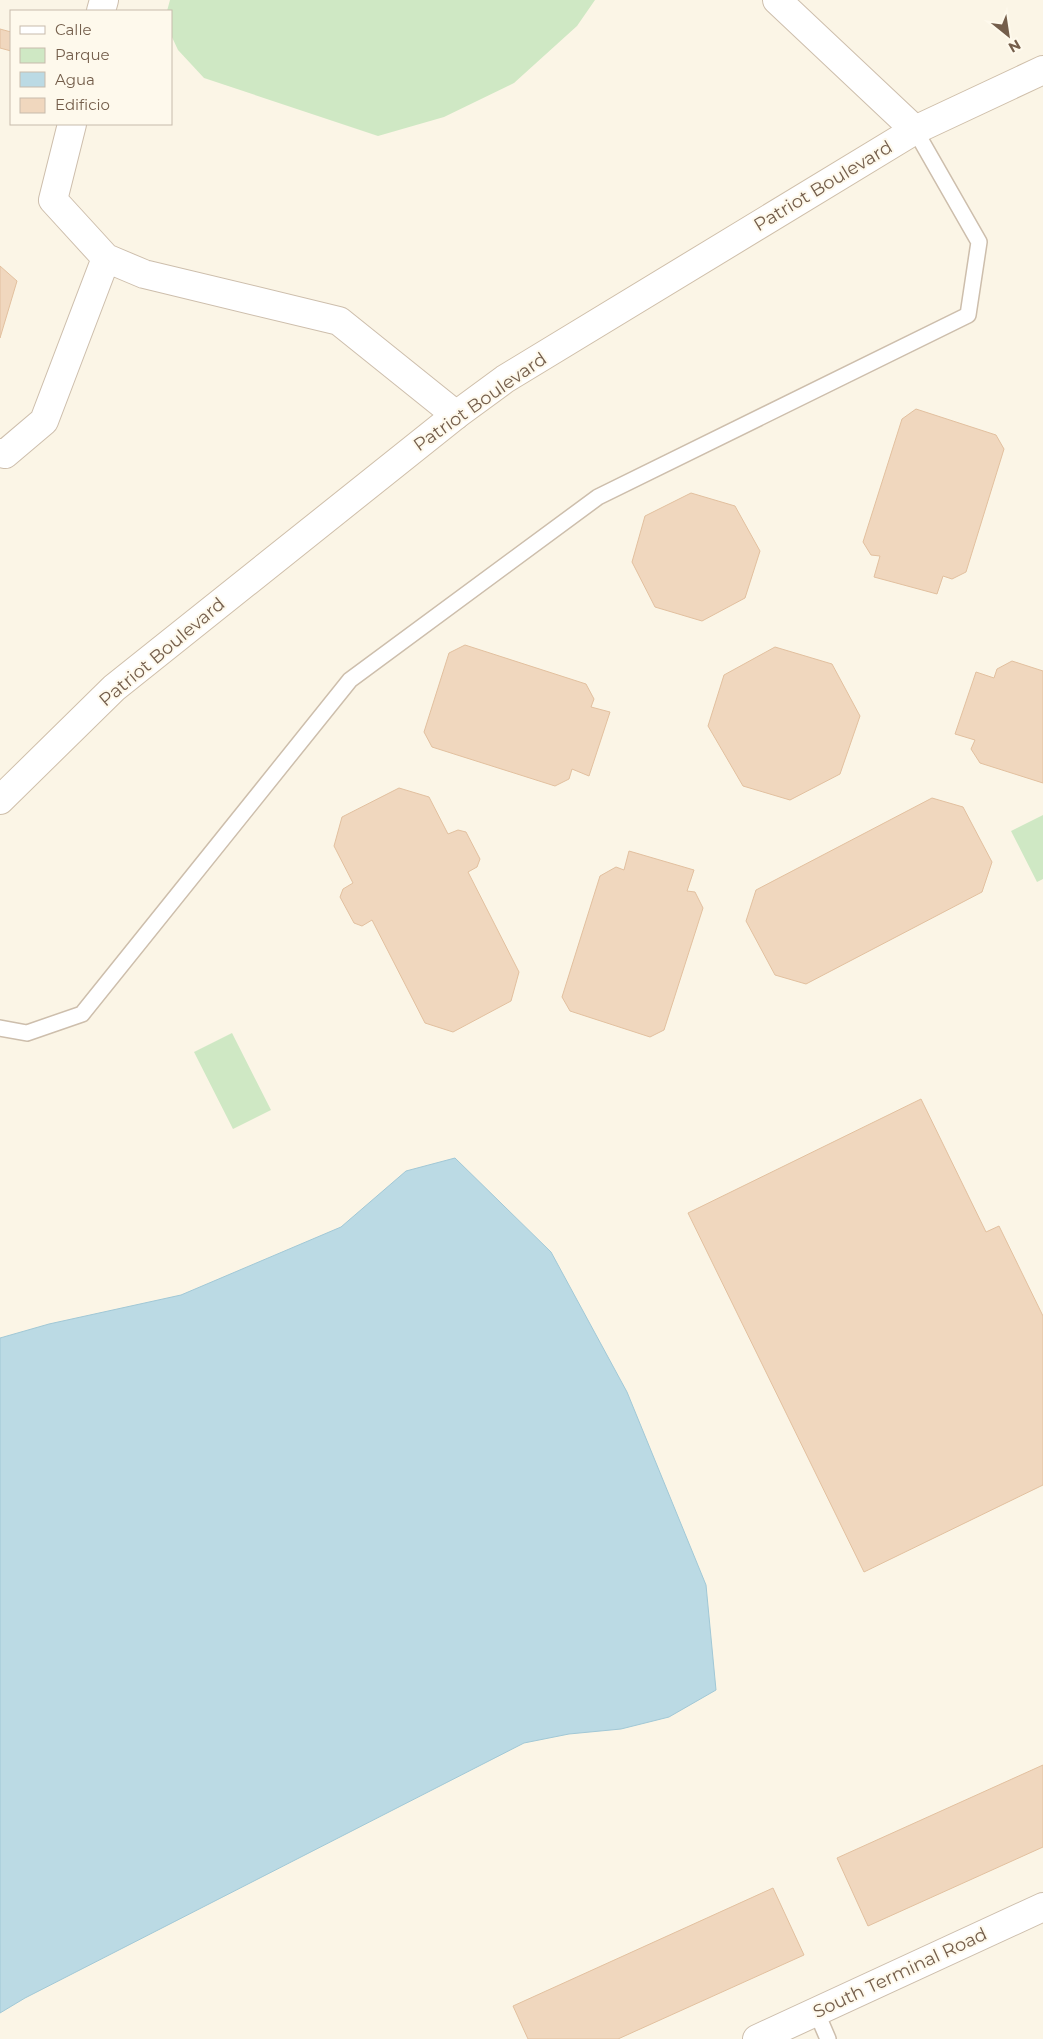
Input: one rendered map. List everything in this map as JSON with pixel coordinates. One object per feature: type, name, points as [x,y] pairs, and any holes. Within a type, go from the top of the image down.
[{"type":"street","points":[[777,0],[915,130]]},
{"type":"street","name":"Patriot Boulevard","points":[[0,800],[114,688],[456,415],[505,379],[915,130],[1043,70]]},
{"type":"street","points":[[72,125],[53,200],[106,258],[144,274],[339,321],[456,415]]},
{"type":"street","points":[[0,453],[5,454],[44,421],[106,258]]},
{"type":"street","name":"South Terminal Road","points":[[757,2039],[1043,1907]]},
{"type":"lane","points":[[0,1028],[28,1033],[82,1014],[350,680],[387,651],[598,497],[968,315],[979,242],[915,130]]},
{"type":"lane","points":[[816,2011],[828,2039]]},
{"type":"green space","points":[[170,0],[595,0],[577,26],[514,83],[444,117],[378,136],[204,78],[178,50],[172,37],[172,10],[167,10]]},
{"type":"green space","points":[[1043,815],[1043,879],[1037,882],[1011,831]]},
{"type":"green space","points":[[232,1033],[271,1110],[233,1129],[194,1052]]},
{"type":"water","points":[[455,1158],[551,1252],[627,1392],[706,1585],[716,1690],[669,1717],[621,1729],[569,1734],[524,1743],[25,1998],[0,2013],[0,1338],[49,1324],[181,1295],[341,1227],[406,1171]]},
{"type":"building","points":[[0,29],[10,32],[10,51],[0,48]]},
{"type":"building","points":[[0,266],[17,281],[0,338]]},
{"type":"building","points":[[916,409],[996,435],[1004,449],[966,572],[952,579],[943,576],[937,594],[874,577],[880,556],[871,555],[863,542],[902,419]]},
{"type":"building","points":[[691,493],[735,506],[760,551],[745,598],[702,621],[655,607],[632,562],[645,516]]},
{"type":"building","points":[[465,645],[586,684],[594,699],[591,707],[610,712],[589,776],[572,769],[569,779],[555,786],[432,747],[424,732],[449,653]]},
{"type":"building","points":[[775,647],[832,664],[860,716],[840,774],[790,800],[743,786],[708,726],[724,675]]},
{"type":"building","points":[[1012,661],[1043,671],[1043,783],[980,763],[971,749],[975,740],[955,734],[976,672],[994,678],[997,669]]},
{"type":"building","points":[[399,788],[429,797],[448,834],[458,830],[466,832],[480,859],[477,867],[468,872],[519,972],[511,1001],[453,1032],[425,1023],[372,920],[362,926],[354,923],[340,897],[343,889],[353,883],[334,846],[342,817]]},
{"type":"building","points":[[932,798],[963,807],[992,862],[982,892],[806,984],[775,975],[746,921],[756,890]]},
{"type":"building","points":[[629,851],[694,870],[687,891],[695,892],[703,908],[664,1030],[650,1037],[570,1011],[562,997],[600,876],[616,867],[624,870]]},
{"type":"building","points":[[921,1099],[986,1232],[999,1226],[1043,1316],[1043,1485],[864,1572],[688,1213]]},
{"type":"building","points":[[1043,1765],[1043,1847],[868,1926],[837,1858]]},
{"type":"building","points":[[773,1888],[804,1955],[618,2039],[528,2039],[513,2006]]}]
